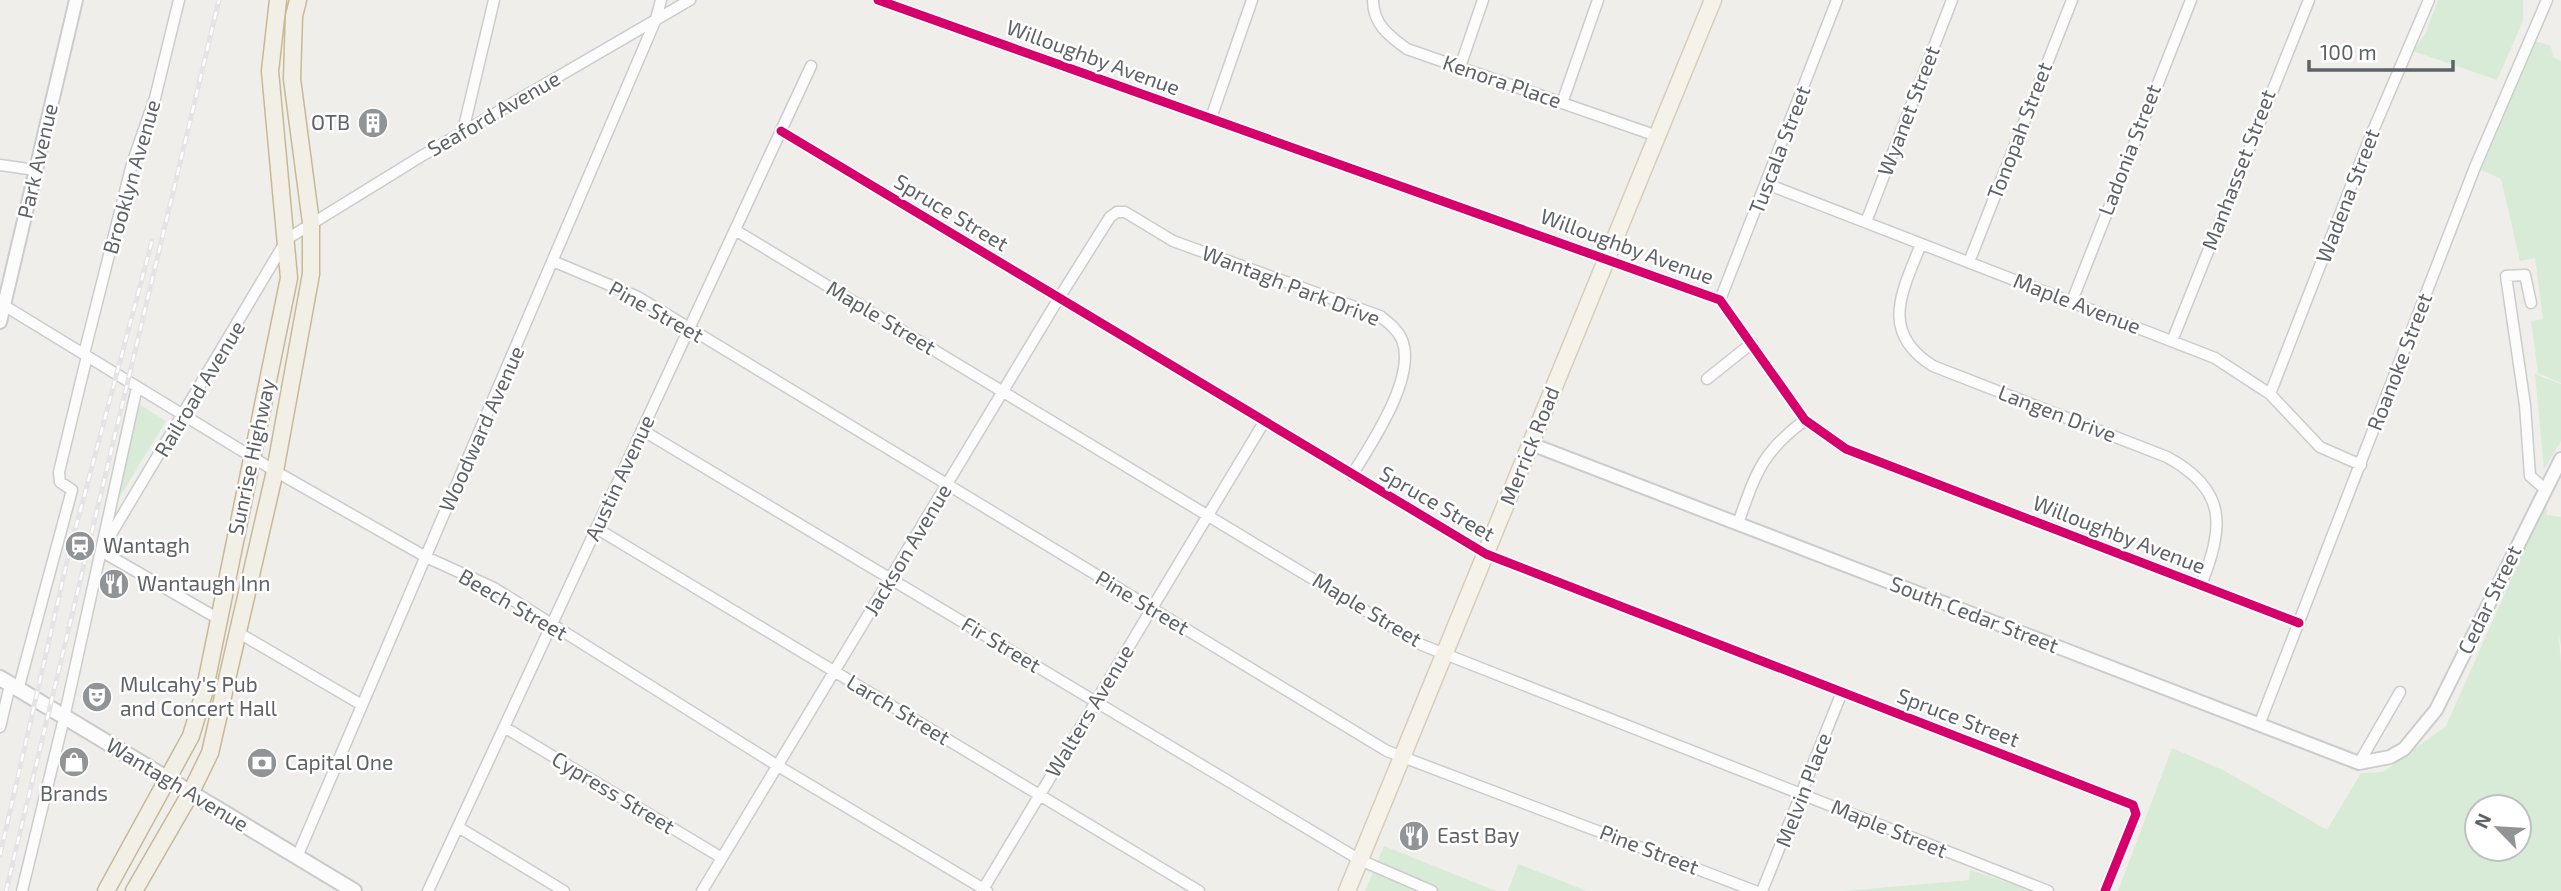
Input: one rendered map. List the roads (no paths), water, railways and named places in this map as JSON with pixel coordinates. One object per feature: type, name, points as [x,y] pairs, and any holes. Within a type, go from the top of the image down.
[{"type":"highway","name":"Sunrise Highway","points":[[134,891],[190,794],[210,753],[275,471],[311,274],[299,231],[270,71],[278,0]]},
{"type":"highway","name":"Sunrise Highway","points":[[106,891],[191,736],[204,693],[217,618],[299,231],[292,79],[294,16],[298,0]]},
{"type":"main road","name":"Merrick Road","points":[[1347,891],[1713,0]]},
{"type":"main road","name":"Wantagh Avenue","points":[[9,684],[354,891]]},
{"type":"street","name":"Park Avenue","points":[[0,322],[2,304],[76,0]]},
{"type":"street","name":"Brooklyn Avenue","points":[[0,727],[9,684],[72,490],[60,482],[58,472],[132,164],[155,98],[179,0]]},
{"type":"street","points":[[463,131],[494,0]]},
{"type":"street","name":"Woodward Avenue","points":[[297,857],[555,262],[656,19],[661,0]]},
{"type":"street","name":"Seaford Avenue","points":[[299,231],[463,131],[690,0]]},
{"type":"street","name":"Willoughby Avenue","points":[[878,0],[1720,300],[1805,420],[1846,449],[2299,624]]},
{"type":"street","points":[[1210,118],[1252,0]]},
{"type":"street","name":"Kenora Place","points":[[1373,0],[1373,10],[1388,36],[1407,49],[1657,136]]},
{"type":"street","points":[[1460,67],[1483,0]]},
{"type":"street","points":[[1562,103],[1598,0]]},
{"type":"street","name":"Tuscala Street","points":[[1720,300],[1837,0]]},
{"type":"street","name":"Wyanet Street","points":[[1867,222],[1952,0]]},
{"type":"street","name":"Tonopah Street","points":[[1969,262],[2072,0]]},
{"type":"street","name":"Ladonia Street","points":[[2071,301],[2191,0]]},
{"type":"street","name":"Manhasset Street","points":[[2172,341],[2309,0]]},
{"type":"street","name":"Wadena Street","points":[[2270,394],[2369,140],[2429,0]]},
{"type":"street","name":"Roanoke Street","points":[[2259,725],[2475,167],[2547,0]]},
{"type":"street","name":"Austin Avenue","points":[[428,891],[811,66]]},
{"type":"street","name":"Spruce Street","points":[[781,131],[1486,554],[2133,804],[2136,814],[2105,891]]},
{"type":"street","points":[[0,165],[35,170]]},
{"type":"street","name":"Maple Avenue","points":[[1767,184],[2232,366],[2270,394],[2320,447],[2361,466]]},
{"type":"street","name":"Jackson Avenue","points":[[702,891],[1059,298],[1110,217],[1117,212]]},
{"type":"street","name":"Wantagh Park Drive","points":[[1117,212],[1125,212],[1172,241],[1380,316],[1394,327],[1402,339],[1405,368],[1382,426],[1352,475]]},
{"type":"street","name":"Maple Street","points":[[735,230],[1422,645],[2048,891]]},
{"type":"street","name":"Railroad Avenue","points":[[101,551],[299,231]]},
{"type":"street","name":"Langen Drive","points":[[1921,244],[1900,297],[1899,319],[1904,337],[1916,355],[1933,366],[2166,457],[2187,468],[2202,482],[2214,504],[2218,526],[2215,549],[2201,585]]},
{"type":"street","name":"Pine Street","points":[[555,262],[638,297],[1152,609],[1402,757],[1755,891]]},
{"type":"street","points":[[2531,303],[2525,275],[2506,276],[2525,404],[2530,476],[2546,490]]},
{"type":"street","name":"Beech Street","points":[[2,304],[275,471],[426,557],[494,588],[551,626],[984,890]]},
{"type":"street","points":[[1707,379],[1752,343]]},
{"type":"street","name":"Railroad Avenue","points":[[22,891],[64,718],[137,387]]},
{"type":"street","points":[[1738,523],[1758,468],[1779,440],[1805,420]]},
{"type":"street","name":"Walters Avenue","points":[[984,890],[1264,422]]},
{"type":"street","name":"Fir Street","points":[[642,430],[1360,860],[1432,891]]},
{"type":"street","name":"South Cedar Street","points":[[1531,444],[2359,763]]},
{"type":"street","name":"Cedar Street","points":[[2359,763],[2390,757],[2415,739],[2437,710],[2561,460]]},
{"type":"street","name":"Larch Street","points":[[597,528],[1199,891]]},
{"type":"street","points":[[101,551],[217,618]]},
{"type":"street","points":[[239,633],[362,705]]},
{"type":"street","name":"Melvin Place","points":[[1764,889],[1842,692]]},
{"type":"street","points":[[2359,763],[2400,692]]},
{"type":"street","name":"Cypress Street","points":[[504,727],[722,859]]},
{"type":"street","points":[[458,827],[564,891]]},
{"type":"railway","points":[[6,891],[219,0]]},
{"type":"railway","points":[[0,855],[69,553],[152,241]]},
{"type":"place","name":"OTB","points":[[373,123]]},
{"type":"place","name":"Wantagh","points":[[80,546]]},
{"type":"place","name":"Wantaugh Inn","points":[[114,584]]},
{"type":"place","name":"Mulcahy's Pub and Concert Hall","points":[[97,697]]},
{"type":"place","name":"Brands","points":[[74,762]]},
{"type":"place","name":"Capital One","points":[[262,763]]},
{"type":"place","name":"East Bay","points":[[1414,836]]}]
